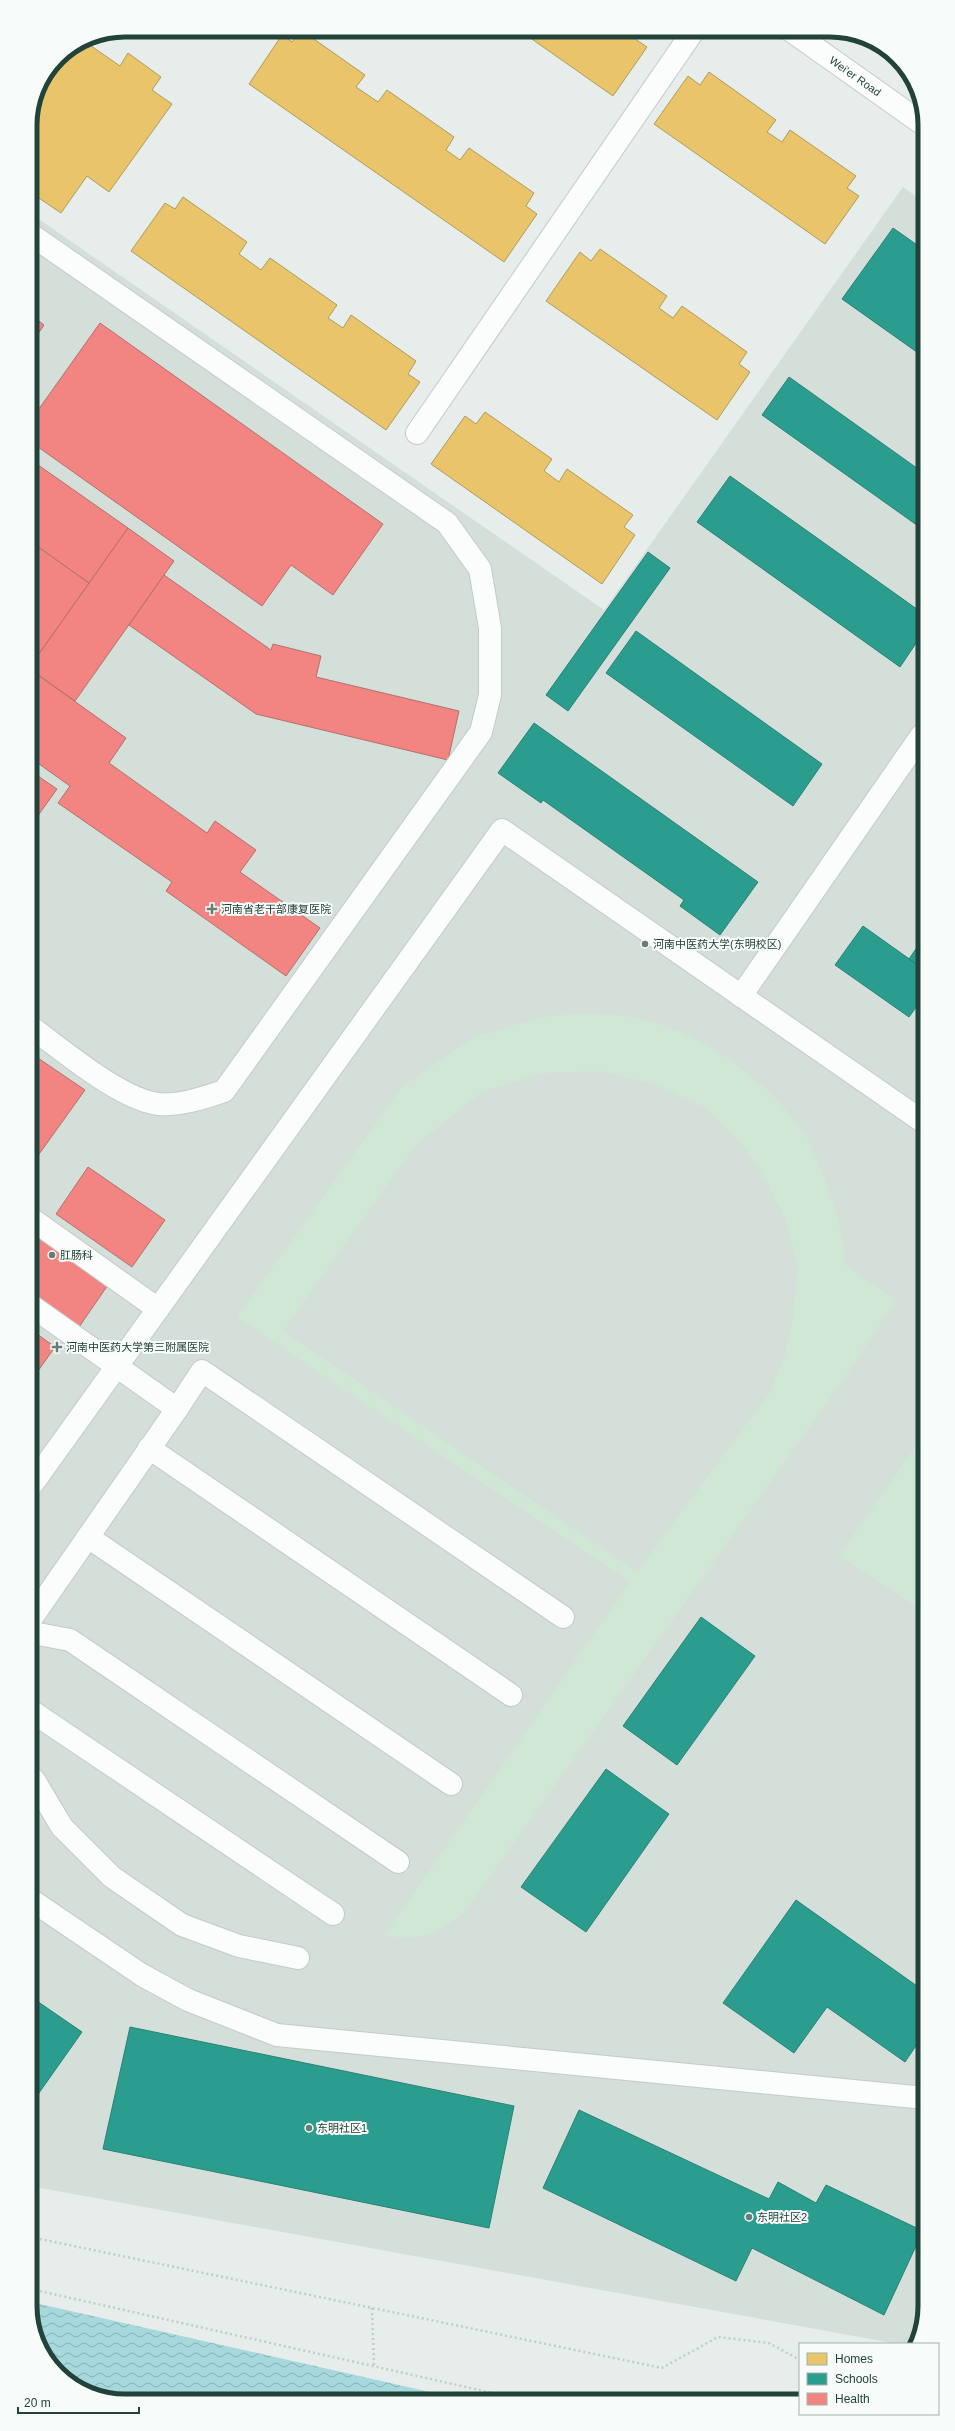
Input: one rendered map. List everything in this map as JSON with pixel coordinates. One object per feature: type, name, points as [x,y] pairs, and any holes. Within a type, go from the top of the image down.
[{"type":"street","points":[[417,433],[689,37]]},
{"type":"street","name":"Wei'er Road","points":[[800,37],[918,120]]},
{"type":"street","points":[[37,239],[447,523],[480,568],[490,628],[490,695],[482,732],[224,1091],[193,1101],[158,1104],[127,1095],[37,1032]]},
{"type":"street","points":[[741,996],[918,742]]},
{"type":"street","points":[[37,1477],[502,830],[918,1119]]},
{"type":"street","points":[[37,1223],[158,1309]]},
{"type":"street","points":[[37,1311],[177,1409]]},
{"type":"street","points":[[37,1610],[202,1371],[563,1618]]},
{"type":"street","points":[[149,1448],[511,1695]]},
{"type":"street","points":[[88,1537],[451,1784]]},
{"type":"street","points":[[37,1634],[70,1640],[398,1862]]},
{"type":"street","points":[[37,1714],[333,1914]]},
{"type":"street","points":[[37,1785],[62,1827],[112,1877],[182,1925],[239,1946],[298,1958]]},
{"type":"street","points":[[37,1904],[142,1975],[188,2000],[277,2035],[918,2097]]},
{"type":"path","points":[[37,2238],[662,2368],[718,2337],[769,2343],[799,2359]]},
{"type":"path","points":[[37,2290],[498,2394]]},
{"type":"path","points":[[372,2308],[374,2366]]},
{"type":"shaded area","name":"河南中医药大学(东明校区)","points":[[903,187],[918,198],[918,2306],[915,2329],[910,2343],[893,2343],[37,2187],[37,218],[604,610]]},
{"type":"green space","points":[[582,1013],[624,1016],[656,1023],[681,1032],[706,1044],[751,1076],[772,1095],[790,1115],[809,1142],[828,1186],[836,1212],[842,1238],[845,1265],[896,1300],[843,1380],[464,1913],[444,1927],[427,1935],[418,1937],[384,1936],[630,1582],[237,1317],[402,1087],[472,1038],[538,1018]],"holes":[[[603,1071],[653,1084],[705,1107],[743,1145],[767,1182],[786,1221],[798,1267],[793,1317],[786,1353],[769,1394],[637,1572],[283,1331],[415,1146],[481,1092],[544,1073]]]},
{"type":"green space","points":[[918,1442],[918,1608],[839,1556]]},
{"type":"water","points":[[37,2303],[439,2394],[119,2394],[102,2391],[71,2376],[55,2360],[46,2345],[42,2334],[37,2312]]},
{"type":"building: Homes","points":[[281,37],[285,37],[292,42],[296,37],[311,37],[365,75],[356,87],[378,102],[387,90],[454,137],[446,150],[460,160],[469,148],[534,193],[526,206],[537,214],[504,262],[249,84]]},
{"type":"building: Homes","points":[[529,37],[636,37],[635,39],[647,47],[613,96]]},
{"type":"building: Homes","points":[[89,45],[120,66],[128,53],[161,77],[152,90],[172,104],[109,192],[87,176],[61,213],[37,197],[37,119],[40,102],[44,91],[59,67],[71,55]]},
{"type":"building: Homes","points":[[709,72],[776,120],[767,132],[782,142],[790,130],[856,176],[847,188],[859,196],[825,244],[654,124],[688,76],[700,85]]},
{"type":"building: Homes","points":[[183,197],[247,242],[239,254],[261,270],[270,258],[337,305],[328,318],[343,328],[351,315],[416,361],[408,374],[420,382],[386,430],[131,251],[165,203],[175,209]]},
{"type":"building: Homes","points":[[600,249],[667,296],[659,308],[673,318],[682,306],[747,352],[739,364],[750,372],[717,420],[546,301],[580,252],[591,261]]},
{"type":"building: Homes","points":[[485,412],[552,459],[544,471],[559,482],[567,469],[633,515],[624,527],[635,535],[602,584],[431,464],[465,416],[476,424]]},
{"type":"building: Schools","points":[[893,228],[918,246],[918,353],[842,299]]},
{"type":"building: Schools","points":[[789,377],[918,469],[918,526],[762,415]]},
{"type":"building: Schools","points":[[730,476],[918,610],[918,640],[900,667],[697,522]]},
{"type":"building: Schools","points":[[648,552],[670,568],[568,711],[546,695]]},
{"type":"building: Schools","points":[[636,631],[822,764],[793,806],[606,673]]},
{"type":"building: Schools","points":[[534,723],[758,882],[720,935],[680,906],[684,900],[543,800],[541,803],[498,773]]},
{"type":"building: Schools","points":[[863,926],[918,965],[918,1005],[909,1017],[835,965]]},
{"type":"building: Schools","points":[[918,946],[918,965],[909,959]]},
{"type":"building: Schools","points":[[701,1617],[755,1656],[677,1765],[623,1726]]},
{"type":"building: Schools","points":[[606,1769],[669,1814],[586,1932],[521,1887]]},
{"type":"building: Schools","points":[[796,1900],[918,1987],[918,2043],[905,2062],[827,2007],[794,2053],[723,2003]]},
{"type":"building: Schools","points":[[37,2001],[82,2032],[37,2096]]},
{"type":"building: Schools","name":"东明社区1","points":[[130,2027],[514,2106],[489,2228],[103,2149]]},
{"type":"building: Schools","name":"东明社区2","points":[[579,2110],[769,2199],[778,2182],[816,2203],[826,2185],[918,2229],[918,2242],[884,2315],[752,2248],[736,2281],[543,2188]]},
{"type":"building: Health","points":[[37,320],[44,325],[37,335]]},
{"type":"building: Health","points":[[100,323],[383,524],[333,595],[291,565],[262,606],[37,446],[37,412]]},
{"type":"building: Health","points":[[37,464],[128,528],[89,583],[37,546]]},
{"type":"building: Health","points":[[128,528],[174,561],[75,701],[37,674],[37,657]]},
{"type":"building: Health","points":[[37,546],[89,583],[37,657]]},
{"type":"building: Health","points":[[164,575],[271,650],[273,644],[321,656],[316,677],[459,711],[448,760],[256,714],[129,625]]},
{"type":"building: Health","points":[[37,674],[126,738],[109,763],[207,833],[215,821],[256,850],[240,872],[320,928],[286,976],[166,891],[172,882],[58,803],[70,786],[37,763]]},
{"type":"building: Health","points":[[37,775],[57,789],[37,817]]},
{"type":"building: Health","points":[[37,1057],[85,1090],[37,1157]]},
{"type":"building: Health","points":[[88,1167],[165,1220],[132,1267],[56,1214]]},
{"type":"building: Health","name":"肛肠科","points":[[37,1231],[110,1282],[79,1327],[37,1297]]},
{"type":"building: Health","points":[[37,1334],[55,1347],[37,1372]]},
{"type":"place","name":"河南省老干部康复医院","points":[[212,909]]},
{"type":"place","name":"河南中医药大学(东明校区)","points":[[645,944]]},
{"type":"place","name":"肛肠科","points":[[52,1255]]},
{"type":"place","name":"河南中医药大学第三附属医院","points":[[57,1347]]},
{"type":"place","name":"东明社区1","points":[[309,2128]]},
{"type":"place","name":"东明社区2","points":[[749,2217]]}]
